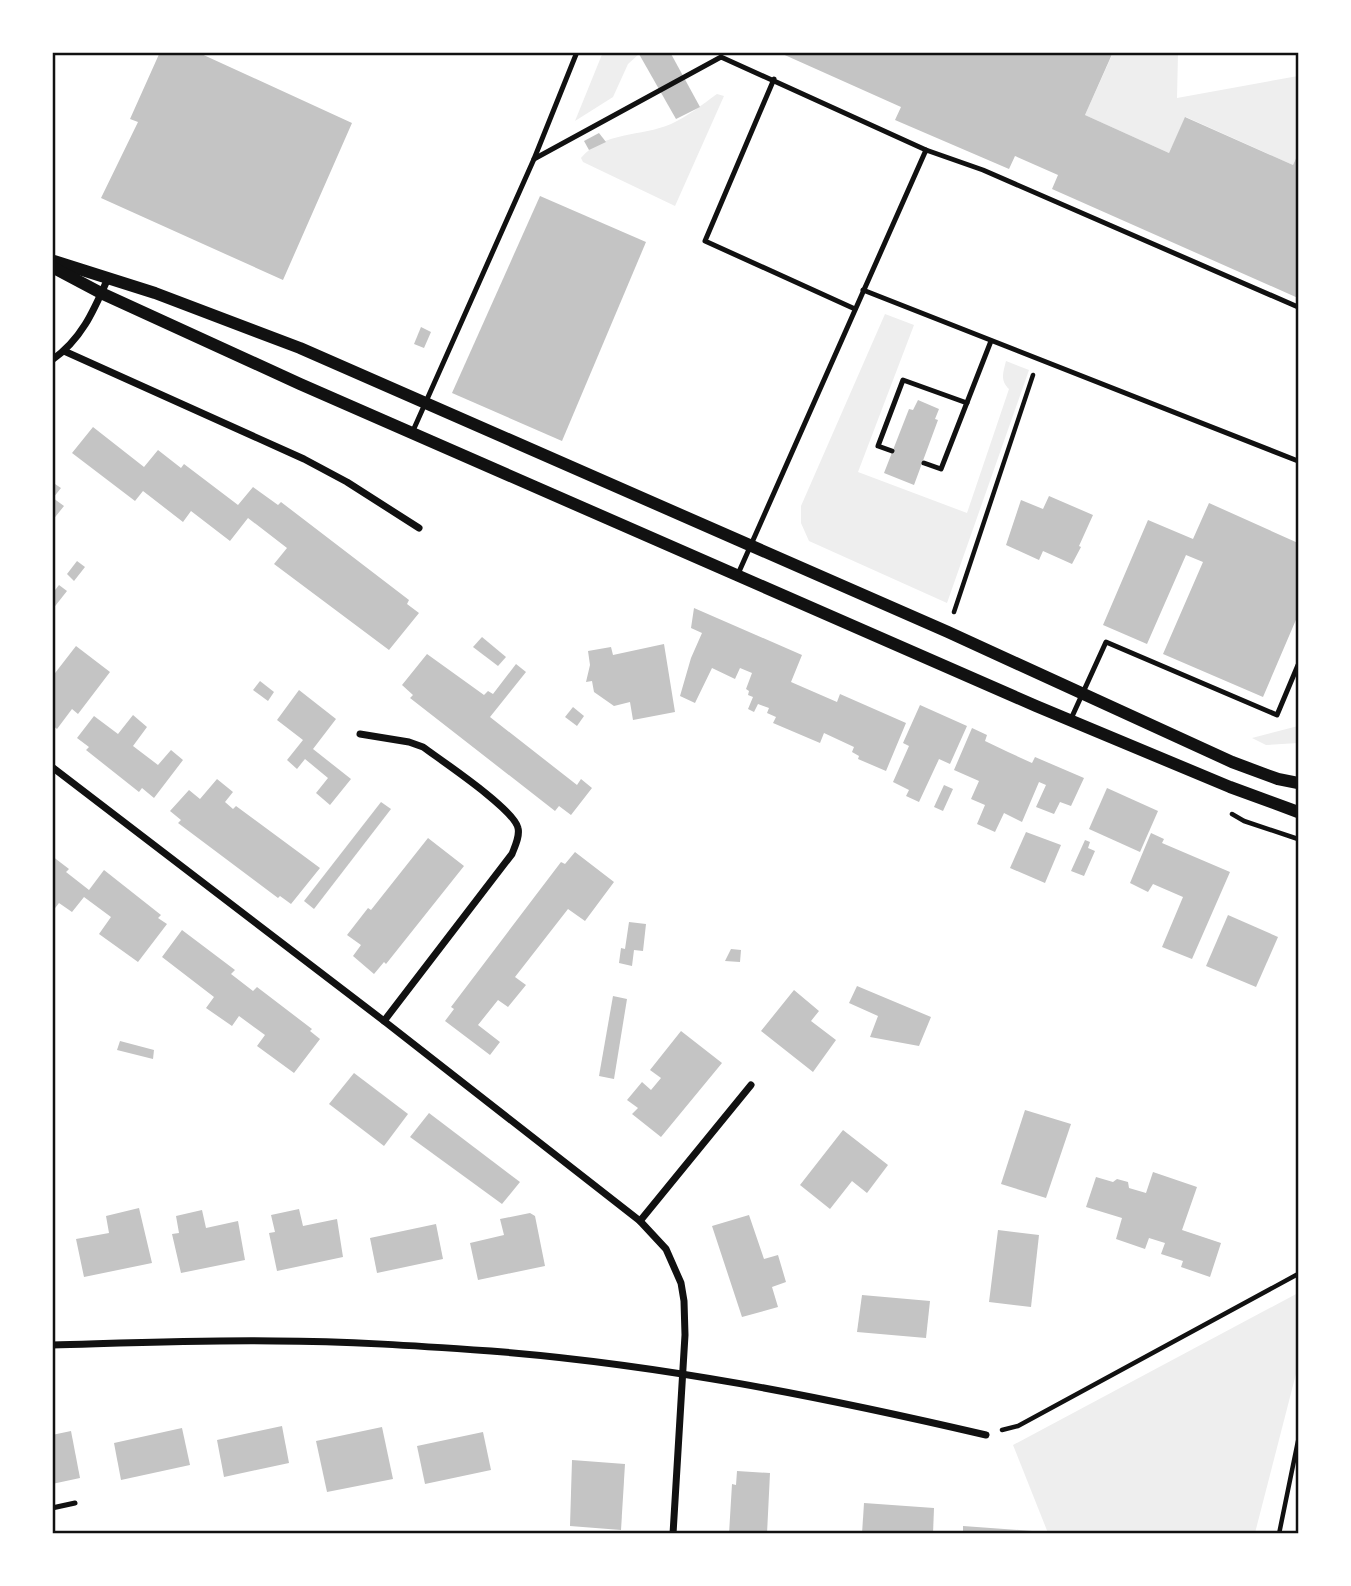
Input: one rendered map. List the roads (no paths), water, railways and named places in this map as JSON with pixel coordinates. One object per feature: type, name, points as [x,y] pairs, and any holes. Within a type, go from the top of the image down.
[{"type":"street","points":[[52,261],[155,293],[300,348],[948,632],[1233,762],[1278,779],[1298,783]]},
{"type":"street","points":[[52,267],[101,293],[737,576],[1069,721],[1298,812]]},
{"type":"street","points":[[54,358],[64,351],[87,324],[108,278]]},
{"type":"street","points":[[64,351],[304,459],[347,482],[419,528]]},
{"type":"street","points":[[360,734],[402,740],[423,747],[508,811],[518,827],[512,854],[384,1021]]},
{"type":"street","points":[[52,767],[640,1221],[666,1249],[681,1283],[685,1319],[673,1534]]},
{"type":"street","points":[[640,1221],[751,1085]]},
{"type":"street","points":[[52,1345],[275,1341],[491,1351],[683,1375],[832,1400],[986,1435]]},
{"type":"lane","points":[[412,433],[534,159],[577,52]]},
{"type":"lane","points":[[534,159],[719,55],[926,150],[983,170],[1298,307]]},
{"type":"lane","points":[[774,79],[705,241],[855,309]]},
{"type":"lane","points":[[737,576],[926,150]]},
{"type":"lane","points":[[863,290],[1298,461]]},
{"type":"lane","points":[[924,463],[941,469],[991,341]]},
{"type":"lane","points":[[892,451],[878,446],[903,380],[967,403]]},
{"type":"lane","points":[[1069,721],[1106,642],[1277,715],[1298,665]]},
{"type":"lane","points":[[52,1508],[75,1503]]}]
